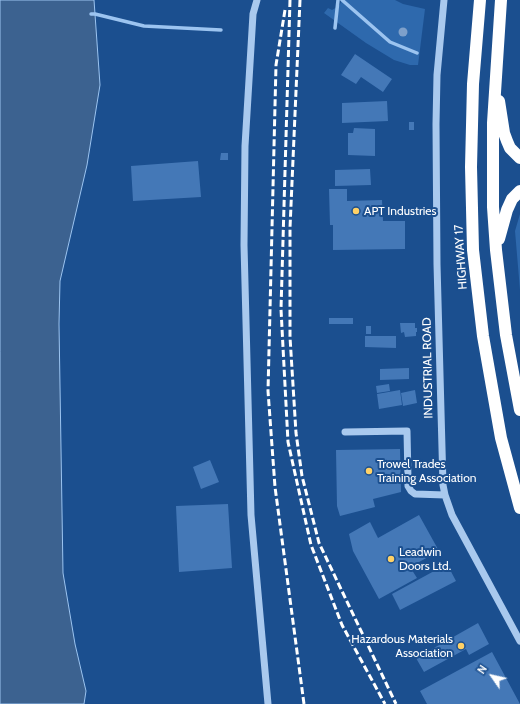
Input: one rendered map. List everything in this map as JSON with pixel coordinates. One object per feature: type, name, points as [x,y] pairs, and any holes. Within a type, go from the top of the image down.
[{"type":"highway","name":"HIGHWAY 17","points":[[480,0],[473,84],[471,167],[473,250],[483,336],[502,438],[520,508]]},
{"type":"highway","points":[[501,0],[495,76],[492,168],[496,250],[506,335],[520,410]]},
{"type":"highway","points":[[495,76],[504,133],[510,148],[520,158]]},
{"type":"highway","points":[[496,250],[507,210],[512,199],[520,190]]},
{"type":"street","points":[[257,0],[253,14],[246,138],[244,244],[251,514],[268,704]]},
{"type":"street","name":"INDUSTRIAL ROAD","points":[[444,0],[436,124],[437,264],[442,484],[452,515],[520,641]]},
{"type":"street","points":[[345,432],[407,431],[408,486],[414,494],[445,495]]},
{"type":"shaded area","points":[[0,0],[94,0],[100,85],[87,165],[60,281],[59,324],[63,573],[75,644],[86,691],[84,704],[0,704]]},
{"type":"shaded area","points":[[342,0],[395,0],[403,4],[425,9],[418,65],[410,65],[394,60],[366,43],[324,13],[328,8],[332,10],[339,6]]},
{"type":"shaded area","points":[[520,214],[520,290],[515,231]]},
{"type":"building","points":[[355,54],[392,79],[383,92],[361,77],[356,84],[341,75]]},
{"type":"building","points":[[387,101],[388,121],[342,123],[342,103]]},
{"type":"building","points":[[409,122],[414,122],[414,130],[409,130]]},
{"type":"building","points":[[354,128],[375,129],[375,156],[348,155],[348,133],[353,133]]},
{"type":"building","points":[[221,153],[228,153],[228,160],[220,160]]},
{"type":"building","points":[[198,161],[201,197],[133,201],[131,166]]},
{"type":"building","points":[[370,169],[371,185],[335,186],[335,170]]},
{"type":"building","name":"APT Industries","points":[[329,189],[347,189],[347,201],[382,200],[383,221],[405,221],[405,249],[333,250],[333,225],[330,225]]},
{"type":"building","points":[[329,318],[353,318],[353,324],[329,324]]},
{"type":"building","points":[[400,323],[415,323],[415,328],[417,328],[416,336],[405,337],[404,332],[401,333]]},
{"type":"building","points":[[366,326],[371,326],[371,334],[366,334]]},
{"type":"building","points":[[365,336],[396,336],[396,348],[365,347]]},
{"type":"building","points":[[409,368],[409,379],[380,380],[380,369]]},
{"type":"building","points":[[389,384],[390,391],[377,393],[376,386]]},
{"type":"building","points":[[400,390],[402,405],[379,409],[377,394]]},
{"type":"building","points":[[415,390],[417,403],[403,406],[401,393]]},
{"type":"building","name":"Trowel Trades Training Association","points":[[400,449],[401,492],[373,499],[375,507],[340,516],[337,506],[336,450]]},
{"type":"building","points":[[210,460],[219,482],[201,489],[193,467]]},
{"type":"building","points":[[228,504],[232,568],[179,572],[176,506]]},
{"type":"building","name":"Leadwin Doors Ltd.","points":[[419,515],[439,551],[410,567],[417,578],[379,599],[353,551],[349,534],[370,522],[378,538]]},
{"type":"building","points":[[447,564],[456,581],[400,610],[392,594]]},
{"type":"building","name":"Hazardous Materials Association","points":[[478,623],[489,644],[469,655],[466,649],[424,672],[416,658]]},
{"type":"building","points":[[492,652],[520,704],[427,704],[420,691]]},
{"type":"waterway","points":[[335,28],[338,0]]},
{"type":"waterway","points":[[342,0],[390,42],[417,53]]},
{"type":"waterway","points":[[91,14],[144,26],[221,30]]},
{"type":"railway","points":[[290,0],[281,309],[288,442],[311,545],[342,625],[385,704]]},
{"type":"railway","points":[[300,0],[290,228],[290,337],[296,433],[302,476],[319,543],[396,704]]},
{"type":"railway","points":[[285,10],[276,65],[268,391],[275,487],[304,704]]},
{"type":"place","name":"APT Industries","points":[[356,211]]},
{"type":"place","name":"Trowel Trades Training Association","points":[[369,471]]},
{"type":"place","name":"Leadwin Doors Ltd.","points":[[391,559]]},
{"type":"place","name":"Hazardous Materials Association","points":[[461,646]]}]
